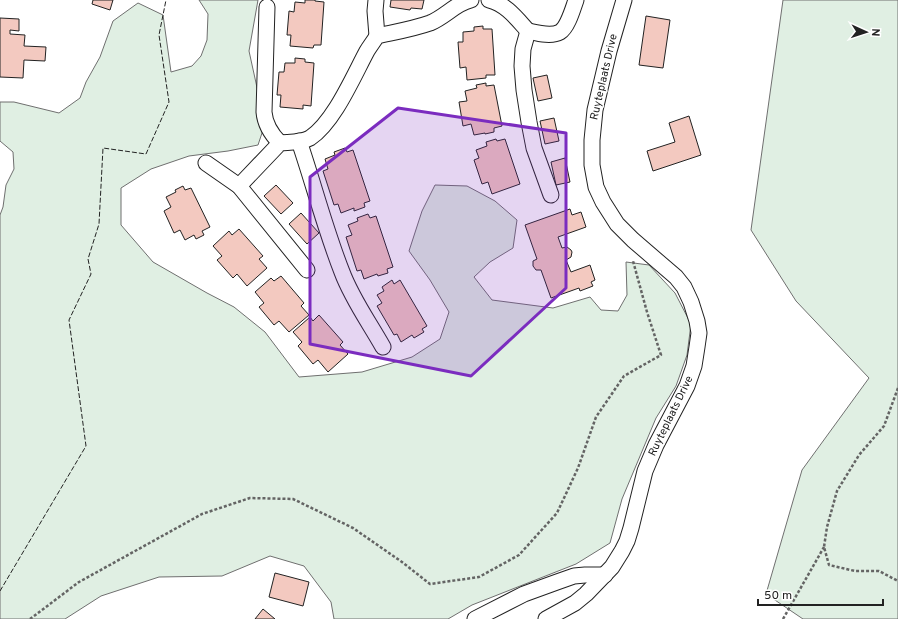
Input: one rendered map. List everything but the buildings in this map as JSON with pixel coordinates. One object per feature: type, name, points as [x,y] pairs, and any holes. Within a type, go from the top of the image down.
[{"type":"street","points":[[376,0],[375,11],[378,36]]},
{"type":"street","points":[[239,186],[280,143],[299,141],[309,138],[326,122],[334,112],[361,64],[367,50],[378,36],[430,23],[442,17],[455,4],[472,0]]},
{"type":"street","points":[[493,1],[508,10],[528,31],[542,34],[552,34],[560,32],[566,25],[576,0]]},
{"type":"street","name":"Ruyteplaats Drive","points":[[546,619],[575,603],[586,594],[605,575],[619,556],[627,541],[645,471],[656,445],[687,386],[694,366],[699,333],[691,302],[684,287],[676,277],[626,234],[617,224],[603,202],[596,187],[592,165],[592,140],[595,110],[609,51],[624,0]]},
{"type":"street","points":[[267,7],[265,117],[269,130],[280,143]]},
{"type":"street","points":[[528,31],[523,50],[522,66],[528,122],[534,148],[551,194]]},
{"type":"street","points":[[299,141],[342,273],[354,300],[382,347]]},
{"type":"street","points":[[206,163],[239,186],[307,270]]},
{"type":"street","points":[[475,619],[524,594],[574,576],[605,575]]},
{"type":"path","points":[[30,619],[79,582],[202,514],[250,498],[293,500],[353,528],[402,562],[430,584],[479,577],[519,554],[557,513],[578,468],[596,417],[624,376],[661,355],[647,312],[626,234]]},
{"type":"path","points":[[783,619],[824,547],[827,527],[837,491],[859,455],[884,426],[898,388]]},
{"type":"path","points":[[824,547],[829,566],[855,571],[879,571],[898,581]]},
{"type":"highlighted area","points":[[398,108],[566,133],[566,288],[471,376],[310,344],[310,177]]},
{"type":"green space","points":[[199,0],[258,0],[249,51],[265,124],[258,145],[228,151],[189,156],[151,169],[121,188],[121,225],[153,262],[234,307],[265,332],[299,377],[362,372],[412,357],[440,339],[449,312],[430,280],[409,251],[422,211],[435,185],[467,186],[495,201],[517,220],[513,248],[490,262],[474,277],[492,300],[553,308],[590,297],[601,310],[618,311],[627,295],[626,262],[649,265],[675,293],[691,324],[687,355],[676,386],[656,418],[622,499],[610,543],[576,564],[472,605],[448,619],[334,619],[331,602],[304,566],[270,556],[222,576],[159,577],[101,596],[65,619],[0,619],[0,215],[3,207],[6,185],[14,169],[13,152],[0,141],[0,102],[14,102],[59,113],[80,98],[86,82],[100,57],[113,21],[138,3],[163,15],[171,72],[192,66],[201,56],[207,40],[208,14]]},
{"type":"green space","points":[[783,0],[898,0],[898,619],[803,619],[766,594],[802,470],[869,378],[796,301],[751,230]]},
{"type":"fence","points":[[0,591],[86,446],[69,320],[91,274],[88,259],[99,224],[103,148],[146,154],[169,102],[159,35],[166,0]]}]
